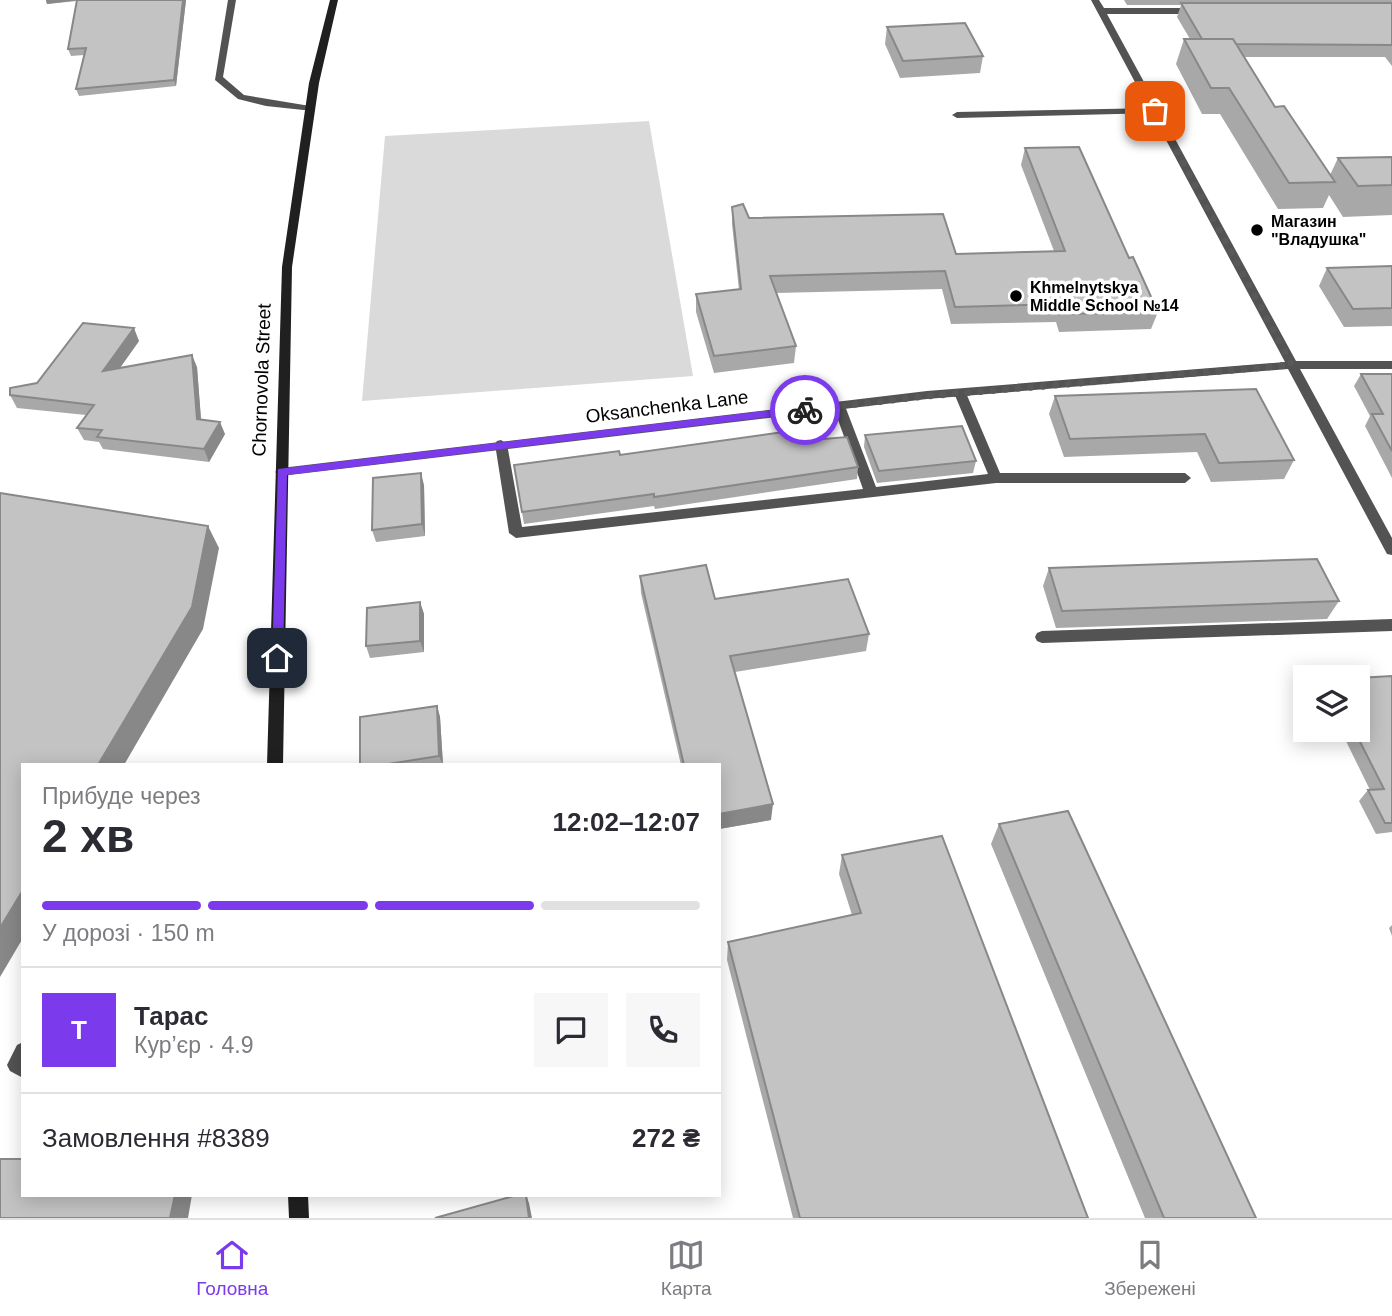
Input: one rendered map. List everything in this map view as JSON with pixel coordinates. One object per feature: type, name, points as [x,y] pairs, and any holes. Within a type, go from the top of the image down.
[{"type":"street","points":[[232,0],[218,78],[241,97],[310,109]]},
{"type":"street","name":"Chornovola Street","points":[[275,763],[287,267],[310,109],[334,0]]},
{"type":"street","points":[[1098,5],[1211,11]]},
{"type":"street","points":[[1098,5],[1392,550]]},
{"type":"street","points":[[957,115],[1155,111]]},
{"type":"street","name":"Oksanchenka Lane","points":[[281,472],[501,444],[960,393],[1292,365],[1392,365]]},
{"type":"street","points":[[960,393],[996,478]]},
{"type":"street","points":[[839,406],[871,492]]},
{"type":"street","points":[[501,444],[516,533],[996,478],[1185,478]]},
{"type":"street","points":[[1042,637],[1392,625]]},
{"type":"street","points":[[298,1197],[299,1218]]},
{"type":"shaded area","points":[[649,121],[693,376],[362,401],[385,136]]},
{"type":"building","points":[[77,0],[183,0],[174,80],[76,89],[86,48],[68,49]]},
{"type":"building","points":[[1181,3],[1392,3],[1392,45],[1236,44],[1233,39],[1202,39]]},
{"type":"building","points":[[965,23],[983,56],[903,61],[887,27]]},
{"type":"building","points":[[1184,39],[1233,39],[1275,107],[1284,106],[1335,182],[1289,183],[1229,88],[1211,88]]},
{"type":"building","points":[[1079,147],[1129,258],[1133,257],[1158,312],[1064,314],[1060,304],[955,307],[945,271],[770,276],[796,346],[714,356],[696,294],[741,289],[732,207],[743,204],[749,218],[943,214],[956,254],[1065,251],[1025,148]]},
{"type":"building","points":[[1392,157],[1392,185],[1358,186],[1338,158]]},
{"type":"building","points":[[1392,266],[1392,308],[1353,309],[1327,268]]},
{"type":"building","points":[[83,323],[134,328],[103,371],[192,355],[197,419],[220,422],[204,449],[97,437],[102,430],[77,428],[94,405],[10,395],[10,388],[37,383]]},
{"type":"building","points":[[1361,374],[1392,374],[1392,451],[1372,414],[1383,414]]},
{"type":"building","points":[[1256,389],[1294,460],[1219,463],[1205,434],[1070,439],[1055,396]]},
{"type":"building","points":[[962,426],[976,461],[879,471],[865,435]]},
{"type":"building","points":[[819,427],[824,439],[847,437],[858,467],[654,497],[654,494],[522,512],[514,465],[619,451],[620,455]]},
{"type":"building","points":[[421,473],[422,524],[372,530],[373,478]]},
{"type":"building","points":[[0,493],[208,526],[192,607],[99,763],[21,763],[21,893],[0,928]]},
{"type":"building","points":[[1317,559],[1339,601],[1062,611],[1049,568]]},
{"type":"building","points":[[706,565],[715,599],[848,579],[869,634],[730,656],[773,804],[721,814],[721,763],[684,763],[640,576]]},
{"type":"building","points":[[420,602],[420,641],[366,646],[367,608]]},
{"type":"building","points":[[1392,676],[1392,823],[1385,823],[1368,790],[1384,789],[1360,742],[1370,742],[1370,677]]},
{"type":"building","points":[[437,706],[439,756],[395,763],[360,763],[360,717]]},
{"type":"building","points":[[1068,811],[1256,1218],[1164,1218],[999,824]]},
{"type":"building","points":[[942,836],[1088,1218],[800,1218],[728,942],[861,913],[842,855]]},
{"type":"building","points":[[0,1159],[21,1159],[21,1197],[175,1197],[170,1218],[0,1218]]},
{"type":"building","points":[[510,1197],[526,1197],[529,1218],[435,1218]]},
{"type":"way so far","points":[[805,410],[927,396],[1292,365],[1155,111]]},
{"type":"place","name":"Магазин \"Владушка\"","points":[[1257,230]]},
{"type":"place","name":"Khmelnytskya Middle School №14","points":[[1016,296]]},
{"type":"route","points":[[277,658],[281,472],[805,410]]}]
